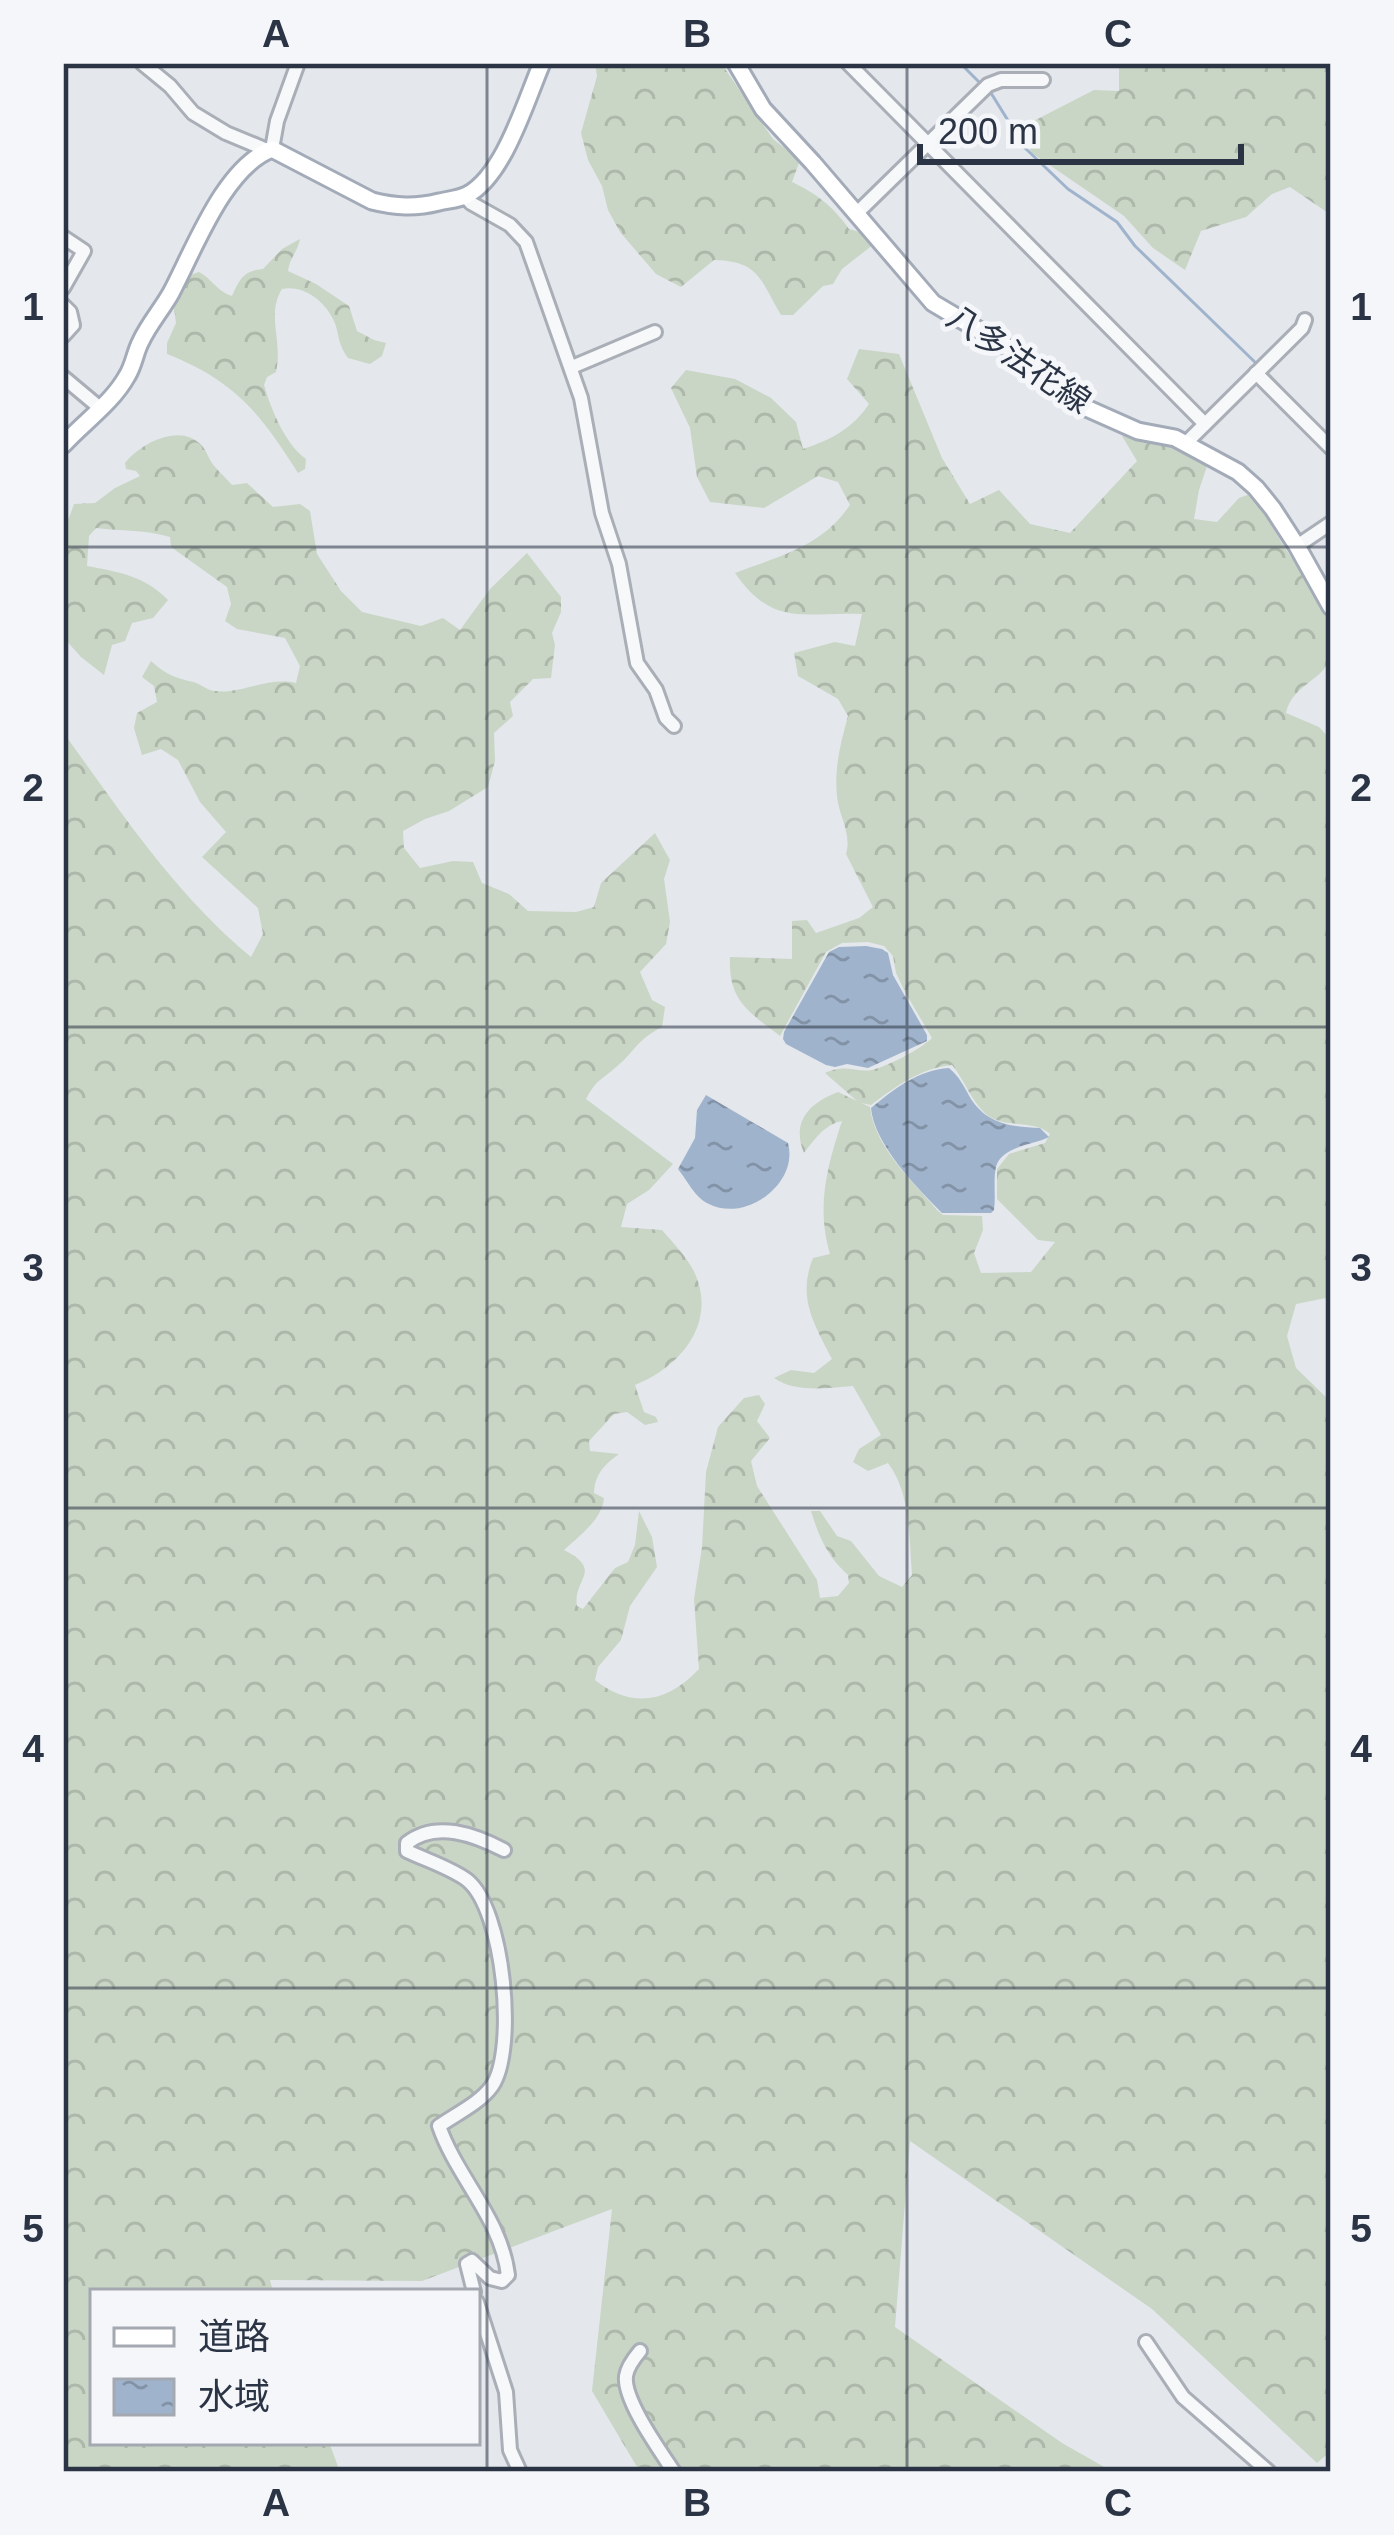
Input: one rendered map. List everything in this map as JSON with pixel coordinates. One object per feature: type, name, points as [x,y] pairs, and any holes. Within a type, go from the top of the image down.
[{"type":"main road","points":[[63,445],[130,372],[141,341],[210,217],[254,159],[270,150],[372,201],[407,208],[465,196],[495,166],[542,63]]},
{"type":"main road","name":"八多法花線","points":[[736,63],[763,109],[934,303],[1038,365],[1075,403],[1138,431],[1175,438],[1238,472],[1256,488],[1297,546],[1331,607]]},
{"type":"street","points":[[142,63],[193,112],[226,133],[270,150],[298,63]]},
{"type":"street","points":[[848,63],[1205,424]]},
{"type":"street","points":[[856,214],[985,87],[1001,80],[1043,80]]},
{"type":"street","points":[[465,196],[526,242],[581,398],[602,513],[619,564],[638,663],[674,726]]},
{"type":"street","points":[[63,237],[84,251],[63,288]]},
{"type":"street","points":[[63,304],[73,325],[63,336]]},
{"type":"street","points":[[1186,443],[1305,320]]},
{"type":"street","points":[[572,368],[655,332]]},
{"type":"street","points":[[1260,369],[1331,448]]},
{"type":"street","points":[[63,377],[100,408]]},
{"type":"street","points":[[1297,546],[1331,523]]},
{"type":"street","points":[[473,2289],[467,2264],[472,2261],[490,2278],[502,2281],[508,2275],[506,2255],[448,2150],[440,2126],[480,2099],[500,2070],[503,1978],[499,1947],[491,1917],[467,1880],[407,1851],[407,1843],[438,1832],[472,1834],[504,1850]]},
{"type":"street","points":[[480,2311],[506,2392],[510,2450],[520,2472]]},
{"type":"street","points":[[1146,2342],[1183,2397],[1269,2472]]},
{"type":"street","points":[[640,2351],[626,2376],[629,2395],[674,2472]]},
{"type":"green space","points":[[595,63],[721,63],[773,139],[800,160],[792,182],[824,201],[849,229],[867,234],[874,244],[793,315],[781,315],[756,274],[740,264],[714,260],[681,287],[656,274],[620,232],[588,160],[581,133],[597,76]]},
{"type":"green space","points":[[1119,63],[1331,63],[1331,215],[1290,187],[1272,194],[1246,217],[1201,231],[1185,270],[1153,248],[1124,216],[1032,153],[1018,129],[1094,90],[1119,91]]},
{"type":"green space","points":[[300,239],[288,271],[349,306],[357,331],[386,343],[382,356],[370,364],[348,358],[324,305],[304,291],[282,289],[275,308],[276,372],[264,385],[285,435],[306,459],[305,469],[298,473],[244,401],[211,376],[167,354],[167,343],[176,323],[174,308],[190,275],[199,272],[232,296],[243,277],[263,269]]},
{"type":"green space","points":[[859,349],[899,354],[942,458],[970,504],[999,490],[1030,524],[1070,533],[1137,461],[1122,436],[1177,448],[1208,463],[1194,519],[1217,522],[1239,498],[1253,493],[1320,600],[1330,626],[1328,663],[1295,695],[1286,713],[1319,727],[1331,740],[1331,1297],[1296,1304],[1287,1336],[1296,1368],[1331,1402],[1331,2451],[1317,2463],[1152,2309],[910,2141],[895,2327],[1062,2443],[1113,2472],[640,2472],[592,2391],[612,2209],[422,2281],[270,2280],[272,2289],[90,2289],[90,2445],[330,2445],[340,2472],[63,2472],[63,732],[173,879],[251,957],[263,934],[258,908],[202,857],[226,832],[200,802],[178,760],[161,749],[142,755],[134,728],[137,713],[157,702],[154,686],[142,677],[151,661],[175,677],[210,690],[230,691],[274,682],[296,683],[300,666],[285,638],[237,629],[225,621],[231,604],[227,587],[171,547],[170,537],[96,528],[89,536],[87,566],[141,580],[168,600],[153,618],[132,623],[125,641],[112,645],[104,675],[63,637],[63,526],[74,504],[95,503],[140,476],[126,469],[125,463],[141,449],[162,438],[183,436],[202,446],[232,485],[247,483],[273,507],[300,504],[310,511],[317,554],[341,591],[362,612],[421,626],[443,618],[460,630],[490,589],[527,553],[561,597],[561,612],[552,633],[551,678],[533,679],[510,702],[513,716],[494,733],[495,761],[488,787],[403,831],[404,848],[420,868],[473,862],[482,883],[509,894],[528,911],[576,912],[594,907],[601,883],[655,833],[670,860],[664,879],[670,922],[666,944],[640,972],[652,1000],[665,1007],[662,1027],[599,1081],[586,1099],[673,1164],[649,1190],[627,1204],[621,1227],[662,1230],[693,1270],[701,1311],[697,1328],[679,1356],[635,1385],[644,1412],[658,1422],[645,1425],[627,1412],[614,1414],[589,1441],[590,1451],[619,1454],[596,1480],[594,1493],[604,1498],[599,1513],[564,1550],[585,1570],[577,1597],[577,1606],[583,1609],[615,1568],[628,1562],[639,1511],[652,1537],[657,1567],[630,1606],[621,1640],[598,1667],[595,1680],[622,1695],[649,1698],[674,1689],[699,1669],[694,1599],[706,1472],[718,1427],[744,1398],[759,1395],[765,1404],[757,1421],[770,1438],[751,1461],[757,1486],[817,1580],[820,1598],[838,1596],[849,1583],[825,1546],[811,1511],[820,1511],[837,1536],[851,1541],[879,1576],[902,1587],[912,1575],[908,1517],[896,1475],[888,1463],[868,1471],[853,1462],[859,1449],[881,1435],[853,1386],[802,1388],[774,1378],[791,1370],[814,1373],[832,1359],[810,1310],[807,1286],[813,1258],[830,1254],[825,1187],[842,1121],[825,1129],[804,1153],[801,1123],[811,1108],[838,1092],[857,1101],[825,1073],[879,1068],[932,1038],[884,946],[842,943],[826,952],[780,1036],[743,1004],[730,972],[730,957],[792,959],[792,921],[807,920],[816,933],[859,918],[873,907],[846,854],[837,796],[837,765],[848,716],[838,699],[798,676],[794,653],[835,642],[855,646],[862,614],[777,610],[749,591],[735,573],[813,540],[850,505],[838,482],[818,476],[764,508],[710,502],[697,477],[690,428],[671,388],[686,370],[735,379],[771,398],[796,422],[803,449],[840,432],[869,404],[847,379]],"holes":[[[952,1065],[987,1115],[1050,1134],[1045,1143],[1009,1154],[997,1169],[997,1199],[1038,1240],[1055,1242],[1031,1272],[981,1273],[974,1253],[983,1230],[982,1216],[943,1215],[937,1210],[887,1150],[870,1107],[861,1103],[871,1105],[919,1074]]]},
{"type":"water","points":[[866,946],[888,953],[893,975],[927,1041],[868,1068],[826,1065],[786,1044],[784,1032],[829,952]]},
{"type":"water","points":[[949,1068],[977,1107],[992,1119],[1040,1128],[1049,1137],[1011,1150],[999,1160],[991,1213],[942,1213],[898,1165],[874,1122],[871,1108],[889,1094],[917,1077]]},
{"type":"water","points":[[706,1095],[788,1143],[786,1172],[778,1185],[753,1204],[723,1208],[709,1204],[678,1169],[695,1138],[697,1110]]},
{"type":"waterway","points":[[963,63],[983,86]]},
{"type":"waterway","points":[[991,93],[1025,148],[1068,189],[1117,222],[1135,246],[1259,366]]},
{"type":"waterway","points":[[1266,372],[1317,426]]}]
